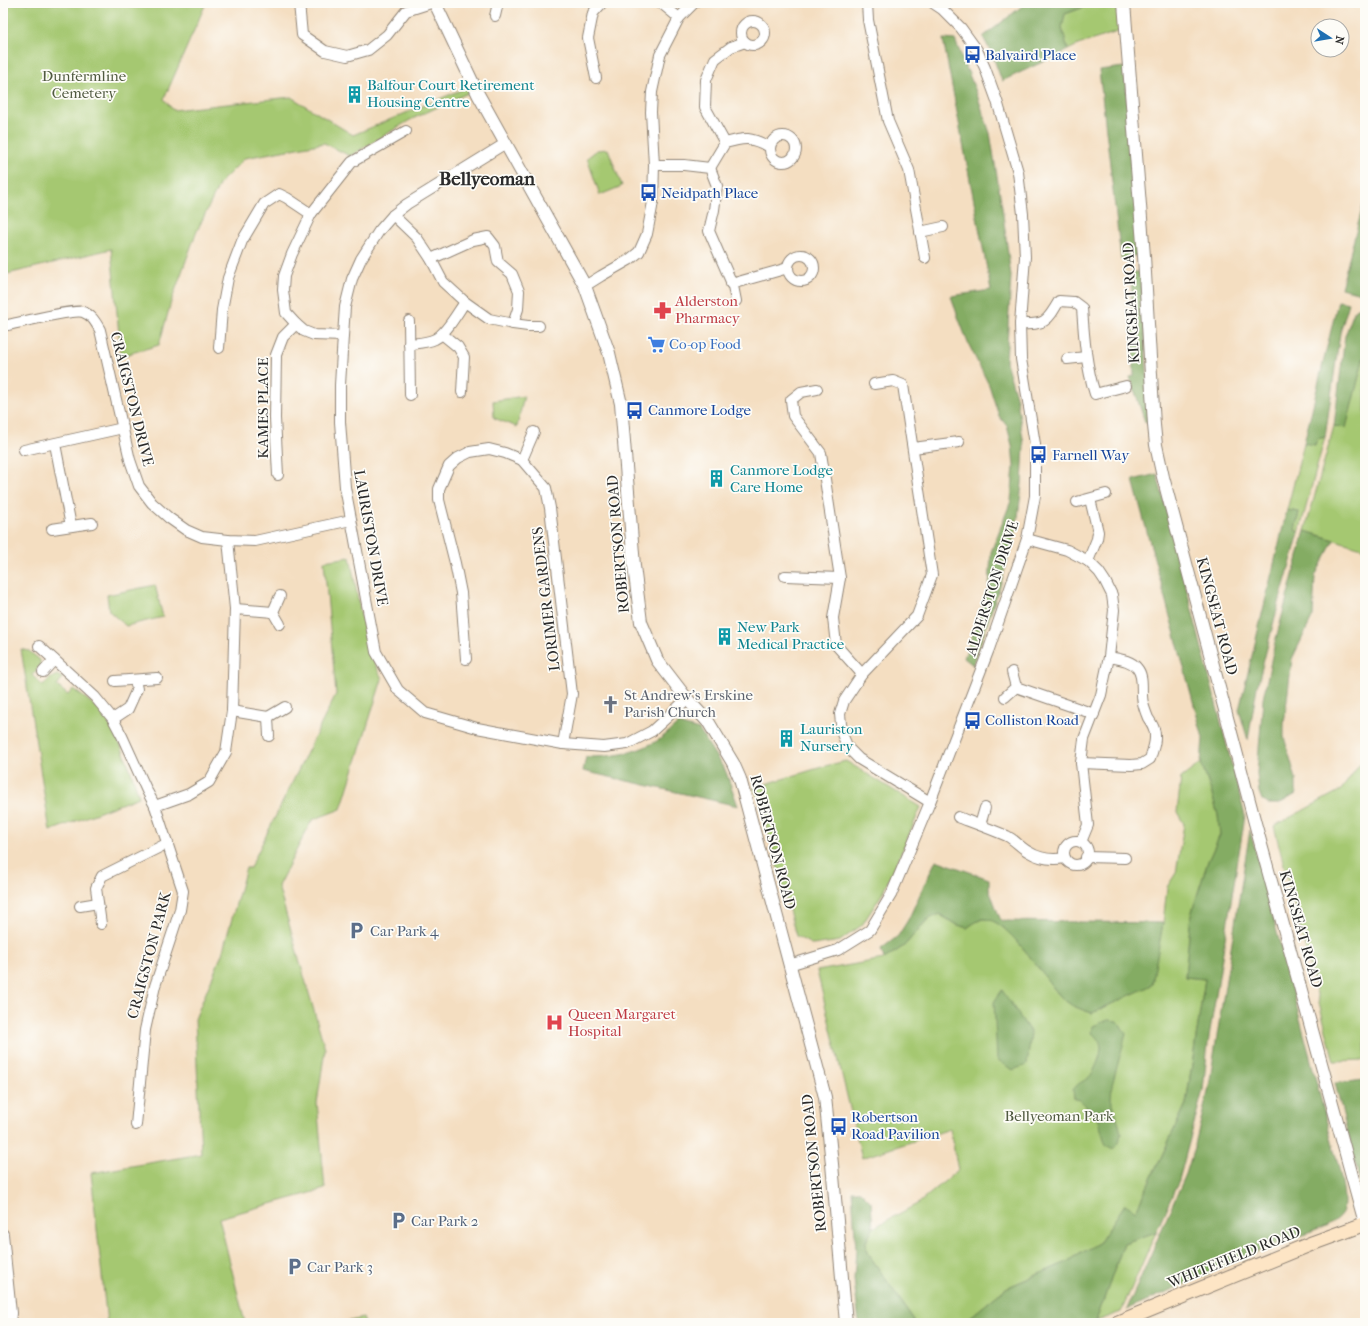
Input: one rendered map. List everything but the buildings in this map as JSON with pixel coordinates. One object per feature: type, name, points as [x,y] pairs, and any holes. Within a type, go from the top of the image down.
[{"type":"main road","name":"WHITEFIELD ROAD","points":[[1117,1323],[1365,1223]]},
{"type":"street","points":[[299,3],[302,35],[325,51],[347,56],[368,50],[387,35],[406,11],[431,3]]},
{"type":"street","name":"ROBERTSON ROAD","points":[[435,3],[478,94],[585,286],[609,353],[621,404],[634,566],[641,622],[657,660],[687,699],[709,723],[733,763],[740,779],[825,1097],[846,1323]]},
{"type":"street","points":[[495,16],[498,3]]},
{"type":"street","points":[[596,78],[588,38],[593,13],[602,3]]},
{"type":"street","points":[[661,3],[679,18]]},
{"type":"street","points":[[585,286],[629,260],[639,252],[647,234],[653,202],[654,165],[651,112],[652,92],[660,55],[679,18],[694,3]]},
{"type":"street","points":[[867,3],[868,20],[888,121],[909,170],[925,258]]},
{"type":"street","name":"ALDERSTON DRIVE","points":[[790,965],[838,950],[870,930],[892,895],[930,802],[989,649],[1027,539],[1035,496],[1035,444],[1021,359],[1020,324],[1025,257],[1023,214],[1018,172],[997,101],[977,50],[945,6],[933,3]]},
{"type":"street","name":"KINGSEAT ROAD","points":[[1124,3],[1144,256],[1156,445],[1165,485],[1240,763],[1253,817],[1365,1223]]},
{"type":"street","points":[[725,143],[705,107],[706,80],[715,59],[731,47],[745,42]]},
{"type":"street","points":[[343,336],[314,334],[304,331],[296,324],[286,313],[283,290],[284,276],[292,254],[311,214],[352,162],[406,131]]},
{"type":"street","points":[[710,168],[725,143],[742,138],[757,141],[770,147]]},
{"type":"street","name":"LAURISTON DRIVE","points":[[506,143],[407,204],[393,215],[379,231],[361,259],[352,279],[345,307],[340,385],[340,422],[346,487],[351,520],[376,652],[398,690],[425,713],[477,728],[563,744],[604,747],[627,744],[652,731],[687,699]]},
{"type":"street","points":[[654,165],[684,165],[710,168]]},
{"type":"street","points":[[710,168],[717,186],[714,210],[709,231],[731,284],[736,301]]},
{"type":"street","points":[[219,348],[222,310],[228,278],[242,241],[264,204],[279,194],[311,214]]},
{"type":"street","points":[[393,215],[417,238],[431,259],[443,282],[465,302],[489,319],[513,324],[539,326]]},
{"type":"street","points":[[920,232],[943,228]]},
{"type":"street","points":[[431,259],[473,240],[488,237],[495,246],[498,262],[512,274],[519,291],[518,309],[513,324]]},
{"type":"street","points":[[731,284],[788,268]]},
{"type":"street","points":[[1020,324],[1036,325],[1049,318],[1059,301],[1074,302],[1082,308],[1086,357],[1095,394],[1126,386]]},
{"type":"street","points":[[409,344],[422,343],[435,339],[442,334],[465,302]]},
{"type":"street","name":"CRAIGSTON DRIVE","points":[[8,325],[71,312],[83,312],[93,319],[100,330],[130,460],[139,486],[152,503],[186,530],[202,537],[255,541],[351,520]]},
{"type":"street","points":[[409,321],[410,396]]},
{"type":"street","name":"KAMES PLACE","points":[[278,475],[275,418],[276,355],[283,337],[296,324]]},
{"type":"street","points":[[442,334],[458,347],[464,357],[462,392]]},
{"type":"street","points":[[1067,359],[1086,357]]},
{"type":"street","points":[[874,384],[893,381],[903,385],[932,575],[917,616],[862,674],[844,701],[840,714],[842,732],[848,748],[859,759],[930,802]]},
{"type":"street","points":[[817,388],[801,392],[791,400],[793,416],[821,453],[840,578],[833,618],[836,645],[862,674]]},
{"type":"street","points":[[24,450],[123,428]]},
{"type":"street","points":[[522,460],[534,432]]},
{"type":"street","points":[[913,448],[959,442]]},
{"type":"street","points":[[55,444],[71,526]]},
{"type":"street","name":"LORIMER GARDENS","points":[[466,659],[461,593],[439,500],[439,489],[449,466],[458,458],[470,452],[489,449],[505,453],[522,460],[546,488],[550,508],[572,694],[563,744]]},
{"type":"street","points":[[1077,502],[1106,494]]},
{"type":"street","points":[[1088,561],[1097,539],[1098,532],[1090,499]]},
{"type":"street","points":[[52,529],[92,523]]},
{"type":"street","points":[[1027,539],[1067,550],[1088,561],[1099,572],[1112,595],[1114,610],[1110,657],[1101,695],[1084,739],[1081,764],[1088,825],[1080,842]]},
{"type":"street","points":[[155,806],[189,794],[209,782],[226,752],[232,711],[235,609],[228,540]]},
{"type":"street","points":[[785,576],[840,578]]},
{"type":"street","points":[[273,612],[280,596]]},
{"type":"street","points":[[235,609],[273,612]]},
{"type":"street","points":[[273,612],[280,624]]},
{"type":"street","name":"CRAIGSTON PARK","points":[[39,646],[95,697],[113,719],[155,806],[183,891],[180,910],[155,986],[145,1030],[136,1125]]},
{"type":"street","points":[[1081,764],[1142,764],[1150,759],[1155,744],[1154,728],[1147,716],[1143,702],[1141,689],[1142,676],[1137,666],[1131,662],[1110,657]]},
{"type":"street","points":[[43,672],[54,660]]},
{"type":"street","points":[[1012,672],[1016,687]]},
{"type":"street","points":[[115,681],[157,678]]},
{"type":"street","points":[[113,719],[128,709],[137,689],[135,680]]},
{"type":"street","points":[[1016,687],[1094,714]]},
{"type":"street","points":[[1005,697],[1016,687]]},
{"type":"street","points":[[232,711],[268,717],[285,707]]},
{"type":"street","points":[[268,717],[269,736]]},
{"type":"street","points":[[980,826],[985,808]]},
{"type":"street","points":[[958,817],[1008,837],[1035,855],[1046,859],[1065,858]]},
{"type":"street","points":[[1073,841],[1084,844],[1087,850],[1086,857],[1081,863],[1070,863],[1065,858],[1064,851],[1067,844],[1073,841]]},
{"type":"street","points":[[101,924],[96,888],[102,876],[168,843]]},
{"type":"street","points":[[1086,857],[1125,858]]},
{"type":"street","points":[[80,906],[98,903]]},
{"type":"street","points":[[3,1234],[11,1313],[10,1323]]},
{"type":"green space","name":"Dunfermline Cemetery","points":[[3,3],[206,3],[164,99],[173,110],[291,97],[353,135],[468,87],[470,92],[410,120],[350,156],[324,143],[245,158],[220,183],[196,233],[171,302],[159,345],[121,356],[111,249],[3,275]]},
{"type":"green space","points":[[1026,3],[1088,3],[1087,6],[1065,14],[1062,28],[1068,50],[1002,81],[992,54],[983,37]]},
{"type":"green space","points":[[1088,3],[1119,3],[1120,31],[1078,45],[1068,50],[1062,28],[1065,14],[1087,6]]},
{"type":"green space","points":[[943,39],[955,40],[975,89],[990,133],[1011,276],[1006,362],[1017,400],[1024,445],[1022,484],[1017,525],[1002,580],[973,665],[964,658],[989,588],[991,552],[1011,501],[1014,466],[1012,445],[1007,426],[999,416],[989,385],[968,343],[951,296],[991,290]]},
{"type":"green space","points":[[1124,67],[1141,254],[1121,259],[1099,70]]},
{"type":"green space","points":[[608,149],[622,186],[600,195],[587,158],[597,150]]},
{"type":"green space","points":[[1365,198],[1365,294],[1341,288]]},
{"type":"green space","points":[[1141,271],[1150,421],[1145,422],[1130,377],[1134,376],[1131,273]]},
{"type":"green space","points":[[1338,301],[1349,303],[1340,333],[1325,437],[1317,439],[1315,445],[1304,443]]},
{"type":"green space","points":[[1365,305],[1365,352],[1346,428],[1334,426],[1345,336],[1355,309]]},
{"type":"green space","points":[[1365,352],[1365,549],[1305,531],[1334,426],[1346,427]]},
{"type":"green space","points":[[524,396],[517,427],[494,418],[493,401]]},
{"type":"green space","points":[[1325,437],[1299,533],[1295,530],[1299,512],[1287,510],[1304,443],[1315,445],[1317,439]]},
{"type":"green space","points":[[1157,474],[1245,816],[1208,1044],[1203,1090],[1179,1180],[1156,1232],[1124,1243],[1096,1321],[1091,1323],[963,1323],[1006,1288],[1065,1263],[1100,1242],[1125,1204],[1136,1211],[1186,1104],[1205,979],[1185,977],[1191,915],[1208,861],[1220,835],[1218,815],[1201,763],[1203,738],[1133,480]]},
{"type":"green space","points":[[1287,510],[1299,512],[1295,530],[1299,533],[1257,687],[1248,740],[1239,710]]},
{"type":"green space","points":[[1305,531],[1334,540],[1315,576],[1313,616],[1292,659],[1284,724],[1284,737],[1296,779],[1296,794],[1279,804],[1268,804],[1262,800],[1259,792],[1257,773],[1263,699],[1275,642]]},
{"type":"green space","points":[[350,557],[367,646],[382,679],[341,809],[312,820],[278,886],[325,1049],[317,1103],[325,1189],[219,1218],[245,1323],[107,1323],[91,1173],[201,1154],[195,1019],[222,954],[246,868],[250,868],[336,694],[324,561]]},
{"type":"green space","points":[[155,585],[163,617],[126,626],[109,611],[107,595]]},
{"type":"green space","points":[[21,649],[29,651],[40,660],[40,666],[32,675],[43,686],[49,679],[57,675],[62,678],[57,686],[68,695],[73,689],[101,711],[110,723],[120,743],[139,797],[50,831]]},
{"type":"green space","points":[[678,724],[699,730],[726,772],[738,806],[583,771],[586,757],[612,755],[637,750],[663,737]]},
{"type":"green space","points":[[1365,757],[1365,1060],[1334,1061],[1274,826],[1341,790]]},
{"type":"green space","points":[[846,761],[921,807],[882,894],[862,925],[840,941],[813,945],[796,936],[759,799],[753,788]]},
{"type":"green space","name":"Bellyeoman Park","points":[[1201,763],[1218,815],[1220,835],[1208,861],[1191,915],[1185,977],[1205,979],[1186,1104],[1136,1211],[1125,1205],[1100,1242],[1065,1263],[1006,1288],[963,1323],[913,1323],[914,1320],[869,1255],[865,1244],[873,1228],[919,1203],[958,1170],[950,1129],[862,1158],[817,971],[884,959],[904,946],[927,920],[939,914],[955,924],[967,928],[983,919],[993,921],[1003,927],[1026,951],[1062,998],[1080,1009],[1092,1013],[1151,985],[1163,923],[1167,887],[1176,873],[1184,824],[1177,812],[1181,778]]},
{"type":"green space","points":[[1250,830],[1337,1161],[1343,1187],[1344,1208],[1336,1220],[1321,1228],[1279,1243],[1127,1309],[1186,1174],[1194,1148],[1208,1092]]},
{"type":"green space","points":[[936,860],[989,879],[989,889],[1001,921],[1163,923],[1152,985],[1092,1013],[1080,1009],[1062,998],[1026,951],[1003,928],[993,921],[983,919],[967,928],[955,924],[939,914],[927,920],[904,946],[884,959],[881,949],[898,936],[908,920]]},
{"type":"green space","points":[[1002,990],[1031,1033],[1027,1065],[1012,1070],[997,1059],[994,1002]]},
{"type":"green space","points":[[1108,1020],[1118,1021],[1126,1034],[1112,1085],[1111,1099],[1121,1133],[1119,1143],[1113,1149],[1106,1145],[1095,1112],[1080,1100],[1074,1099],[1073,1090],[1090,1076],[1099,1059],[1101,1046],[1099,1040],[1092,1033],[1093,1026]]},
{"type":"green space","points":[[1365,1080],[1365,1201],[1335,1083]]},
{"type":"green space","points":[[852,1191],[860,1191],[871,1202],[873,1228],[865,1244],[869,1255],[914,1320],[913,1323],[859,1323],[854,1279],[856,1250]]},
{"type":"green space","points":[[1156,1232],[1121,1312],[1096,1321],[1124,1243]]},
{"type":"green space","points":[[363,1318],[365,1323],[341,1323]]},
{"type":"place","name":"Balvaird Place","points":[[972,55]]},
{"type":"place","name":"Balfour Court Retirement Housing Centre","points":[[354,94]]},
{"type":"place","name":"Neidpath Place","points":[[648,193]]},
{"type":"place","name":"Alderston Pharmacy","points":[[662,310]]},
{"type":"place","name":"Co-op Food","points":[[656,344]]},
{"type":"place","name":"Canmore Lodge","points":[[635,410]]},
{"type":"place","name":"Farnell Way","points":[[1039,455]]},
{"type":"place","name":"Canmore Lodge Care Home","points":[[717,479]]},
{"type":"place","name":"New Park Medical Practice","points":[[724,636]]},
{"type":"place","name":"St Andrew's Erskine Parish Church","points":[[611,704]]},
{"type":"place","name":"Colliston Road","points":[[972,720]]},
{"type":"place","name":"Lauriston Nursery","points":[[787,738]]},
{"type":"place","name":"Car Park 4","points":[[357,931]]},
{"type":"place","name":"Queen Margaret Hospital","points":[[555,1023]]},
{"type":"place","name":"Robertson Road Pavilion","points":[[838,1126]]},
{"type":"place","name":"Car Park 2","points":[[398,1221]]},
{"type":"place","name":"Car Park 3","points":[[294,1267]]},
{"type":"district","name":"Bellyeoman","points":[[487,178]]}]
